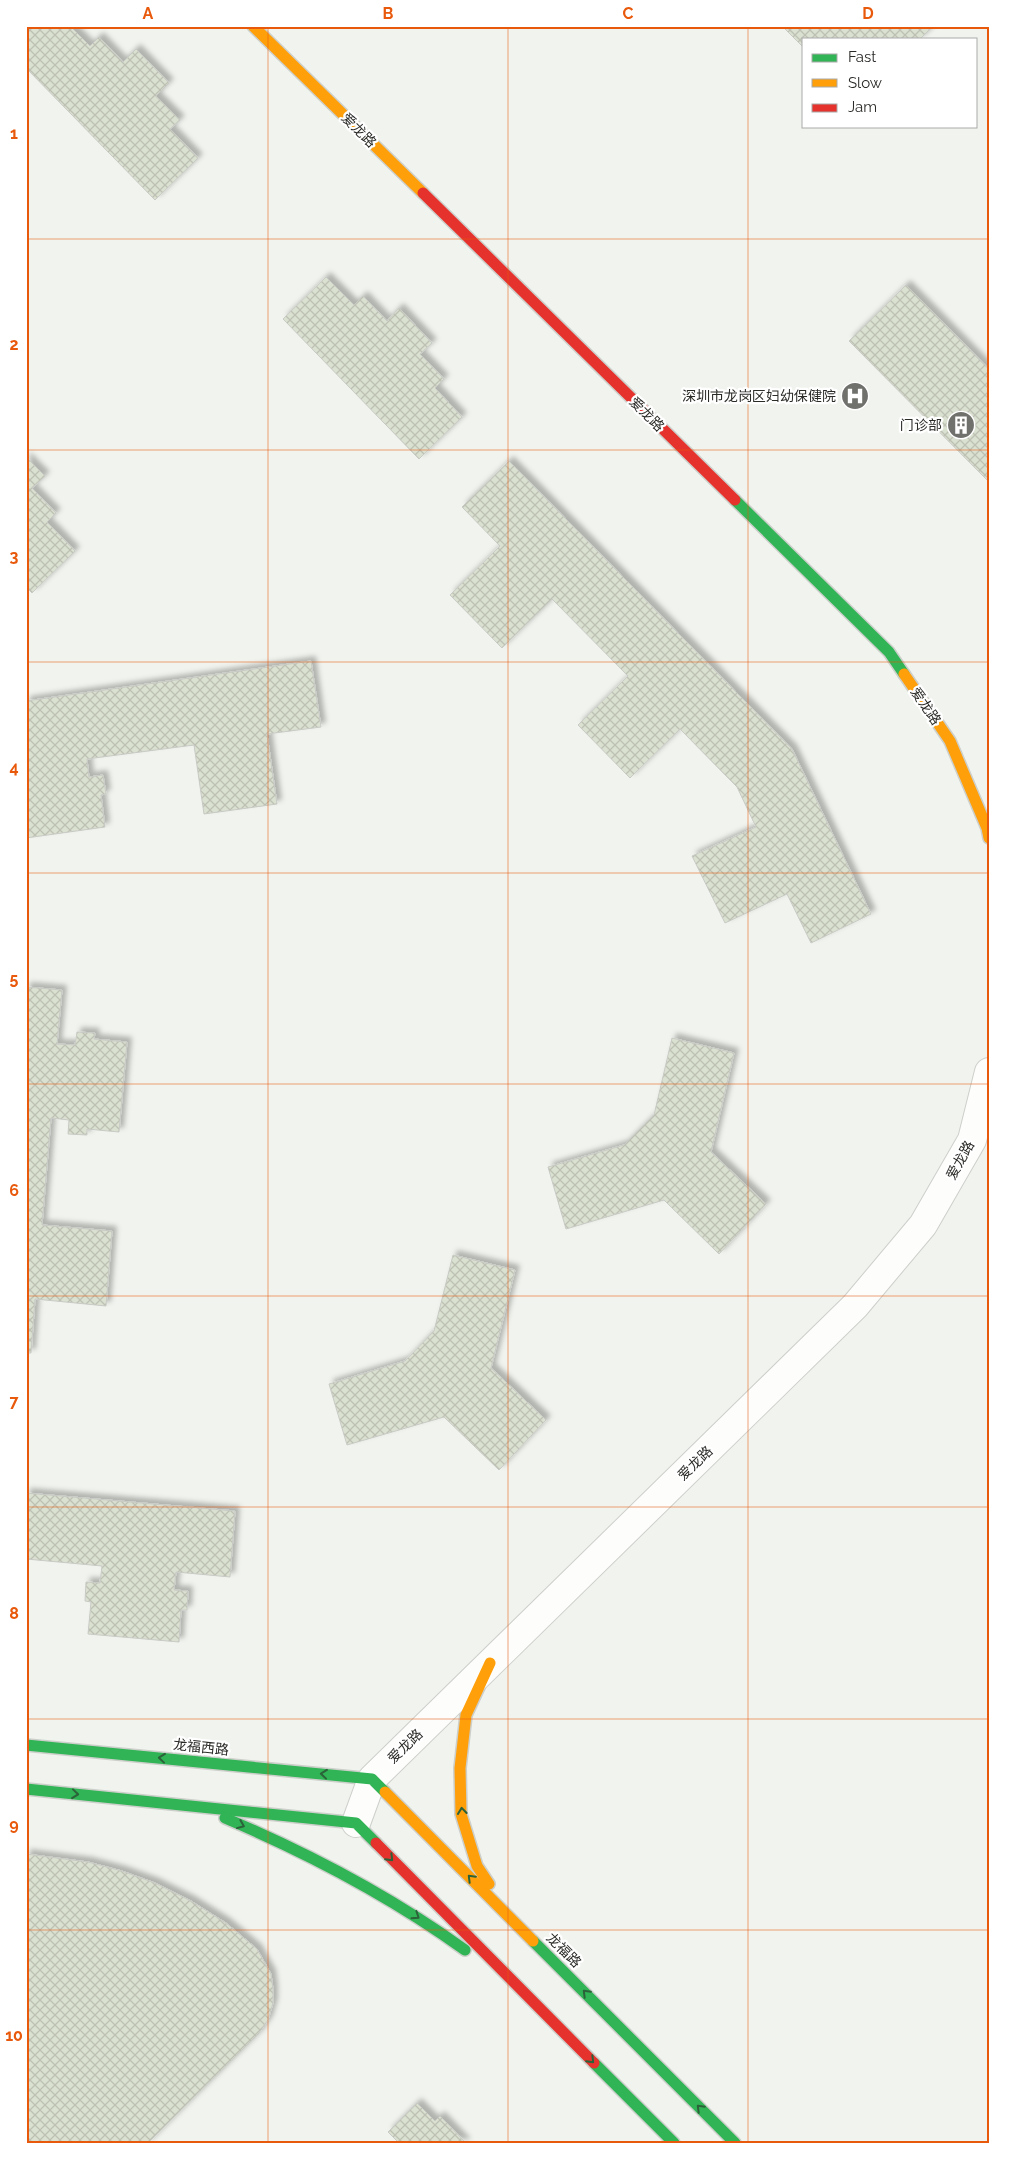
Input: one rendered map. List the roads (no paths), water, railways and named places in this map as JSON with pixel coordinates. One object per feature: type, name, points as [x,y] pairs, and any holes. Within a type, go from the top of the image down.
[{"type":"street","name":"爱龙路","points":[[254,26],[889,652],[950,741],[987,828],[989,838]]},
{"type":"street","name":"爱龙路","points":[[356,1823],[372,1779],[855,1306],[923,1225],[972,1140],[989,1072]]},
{"type":"street","points":[[490,1663],[466,1715],[460,1768],[461,1814],[477,1866],[510,1917]]},
{"type":"street","name":"龙福西路","points":[[26,1745],[372,1779]]},
{"type":"street","name":"龙福路","points":[[372,1779],[735,2143]]},
{"type":"street","points":[[26,1789],[356,1823],[674,2143]]},
{"type":"street","points":[[196,1806],[290,1845],[374,1889],[455,1942],[538,2006]]},
{"type":"place","name":"深圳市龙岗区妇幼保健院","points":[[855,396]]},
{"type":"place","name":"门诊部","points":[[961,425]]}]
